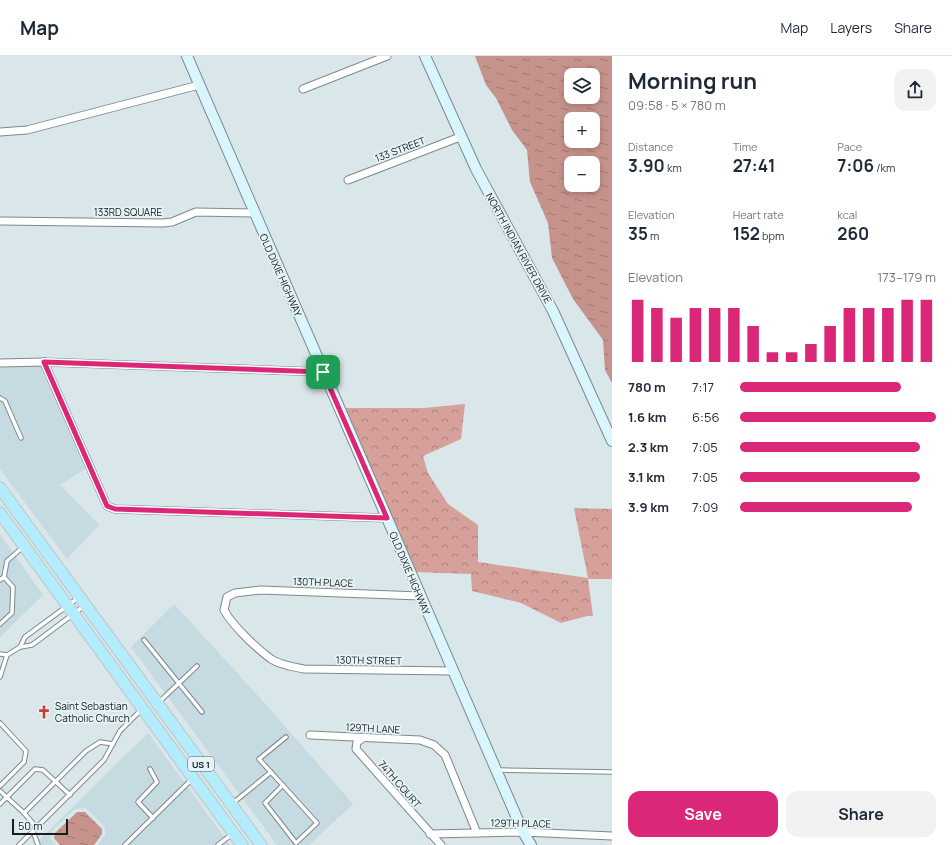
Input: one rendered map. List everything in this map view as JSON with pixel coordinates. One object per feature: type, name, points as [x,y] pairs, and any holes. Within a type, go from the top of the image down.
[{"type":"main road","name":"US 1","points":[[0,488],[261,845]]},
{"type":"main road","name":"US 1","points":[[0,513],[194,777],[242,845]]},
{"type":"street","name":"OLD DIXIE HIGHWAY","points":[[187,56],[253,213],[387,518],[452,671],[523,832],[531,845]]},
{"type":"street","points":[[303,89],[387,56]]},
{"type":"street","name":"NORTH INDIAN RIVER DRIVE","points":[[425,56],[460,137],[553,311],[612,441]]},
{"type":"street","points":[[0,132],[27,130],[199,85]]},
{"type":"street","name":"133 STREET","points":[[348,180],[460,137]]},
{"type":"street","name":"133RD SQUARE","points":[[0,220],[163,223],[172,222],[196,212],[253,213]]},
{"type":"street","points":[[0,363],[44,362],[323,372]]},
{"type":"street","points":[[44,362],[107,506],[115,509],[387,518]]},
{"type":"street","name":"130TH PLACE","points":[[227,598],[235,593],[261,590],[420,596]]},
{"type":"street","name":"130TH STREET","points":[[227,598],[224,610],[230,621],[272,660],[287,665],[304,669],[452,671]]},
{"type":"street","name":"129TH LANE","points":[[310,735],[365,736],[420,740],[434,745],[445,755],[477,833]]},
{"type":"street","name":"74TH COURT","points":[[365,736],[357,742],[356,748],[441,845]]},
{"type":"street","name":"129TH PLACE","points":[[430,834],[523,832],[612,836]]},
{"type":"lane","points":[[0,398],[5,401],[21,438]]},
{"type":"lane","points":[[0,580],[4,577],[7,561],[24,546]]},
{"type":"lane","points":[[0,624],[12,613],[13,587],[4,577]]},
{"type":"lane","points":[[20,647],[32,645],[82,601]]},
{"type":"lane","points":[[0,677],[8,656],[20,647],[25,637],[71,610],[82,601]]},
{"type":"lane","points":[[144,640],[202,712]]},
{"type":"lane","points":[[0,654],[8,656]]},
{"type":"lane","points":[[157,704],[197,666]]},
{"type":"lane","points":[[19,845],[104,760],[120,731],[131,718],[143,708]]},
{"type":"lane","points":[[0,723],[26,751],[24,762],[0,786]]},
{"type":"lane","points":[[283,785],[265,803],[296,843],[317,823],[283,785],[259,759],[286,736]]},
{"type":"lane","points":[[24,813],[86,751],[100,742],[113,744]]},
{"type":"lane","points":[[0,804],[35,769],[42,770],[70,795]]},
{"type":"lane","points":[[150,769],[157,782],[138,802],[153,818]]},
{"type":"lane","points":[[496,770],[612,772]]},
{"type":"lane","points":[[231,804],[271,772]]},
{"type":"lane","points":[[125,845],[194,777]]},
{"type":"lane","points":[[0,790],[37,828]]},
{"type":"lane","points":[[33,831],[38,845]]},
{"type":"lane","points":[[218,845],[234,833]]},
{"type":"shaded area","points":[[46,365],[94,463],[60,485],[99,525],[67,559],[0,469],[0,367]]},
{"type":"shaded area","points":[[0,534],[43,595],[0,637]]},
{"type":"shaded area","points":[[174,604],[270,709],[353,804],[309,845],[277,845],[131,647]]},
{"type":"shaded area","points":[[148,733],[230,845],[98,845],[105,835],[105,827],[86,808],[75,809],[53,830],[50,839],[56,845],[34,845]]},
{"type":"green space","points":[[465,404],[461,439],[423,456],[428,473],[448,504],[478,525],[478,562],[588,578],[574,508],[612,509],[612,579],[588,579],[593,616],[587,616],[561,623],[521,603],[472,591],[471,574],[415,572],[343,408],[424,408]]},
{"type":"water","points":[[475,56],[612,56],[612,383],[605,370],[603,340],[573,299],[552,258],[548,223],[530,182],[527,150],[512,130],[496,98],[486,85]]},
{"type":"water","points":[[77,812],[85,812],[102,829],[102,834],[94,845],[60,845],[54,838],[55,833]]},
{"type":"place","name":"Saint Sebastian Catholic Church","points":[[44,712]]},
{"type":"route","points":[[44,362],[100,364],[323,372],[387,518],[115,509],[107,506],[44,362]]}]
